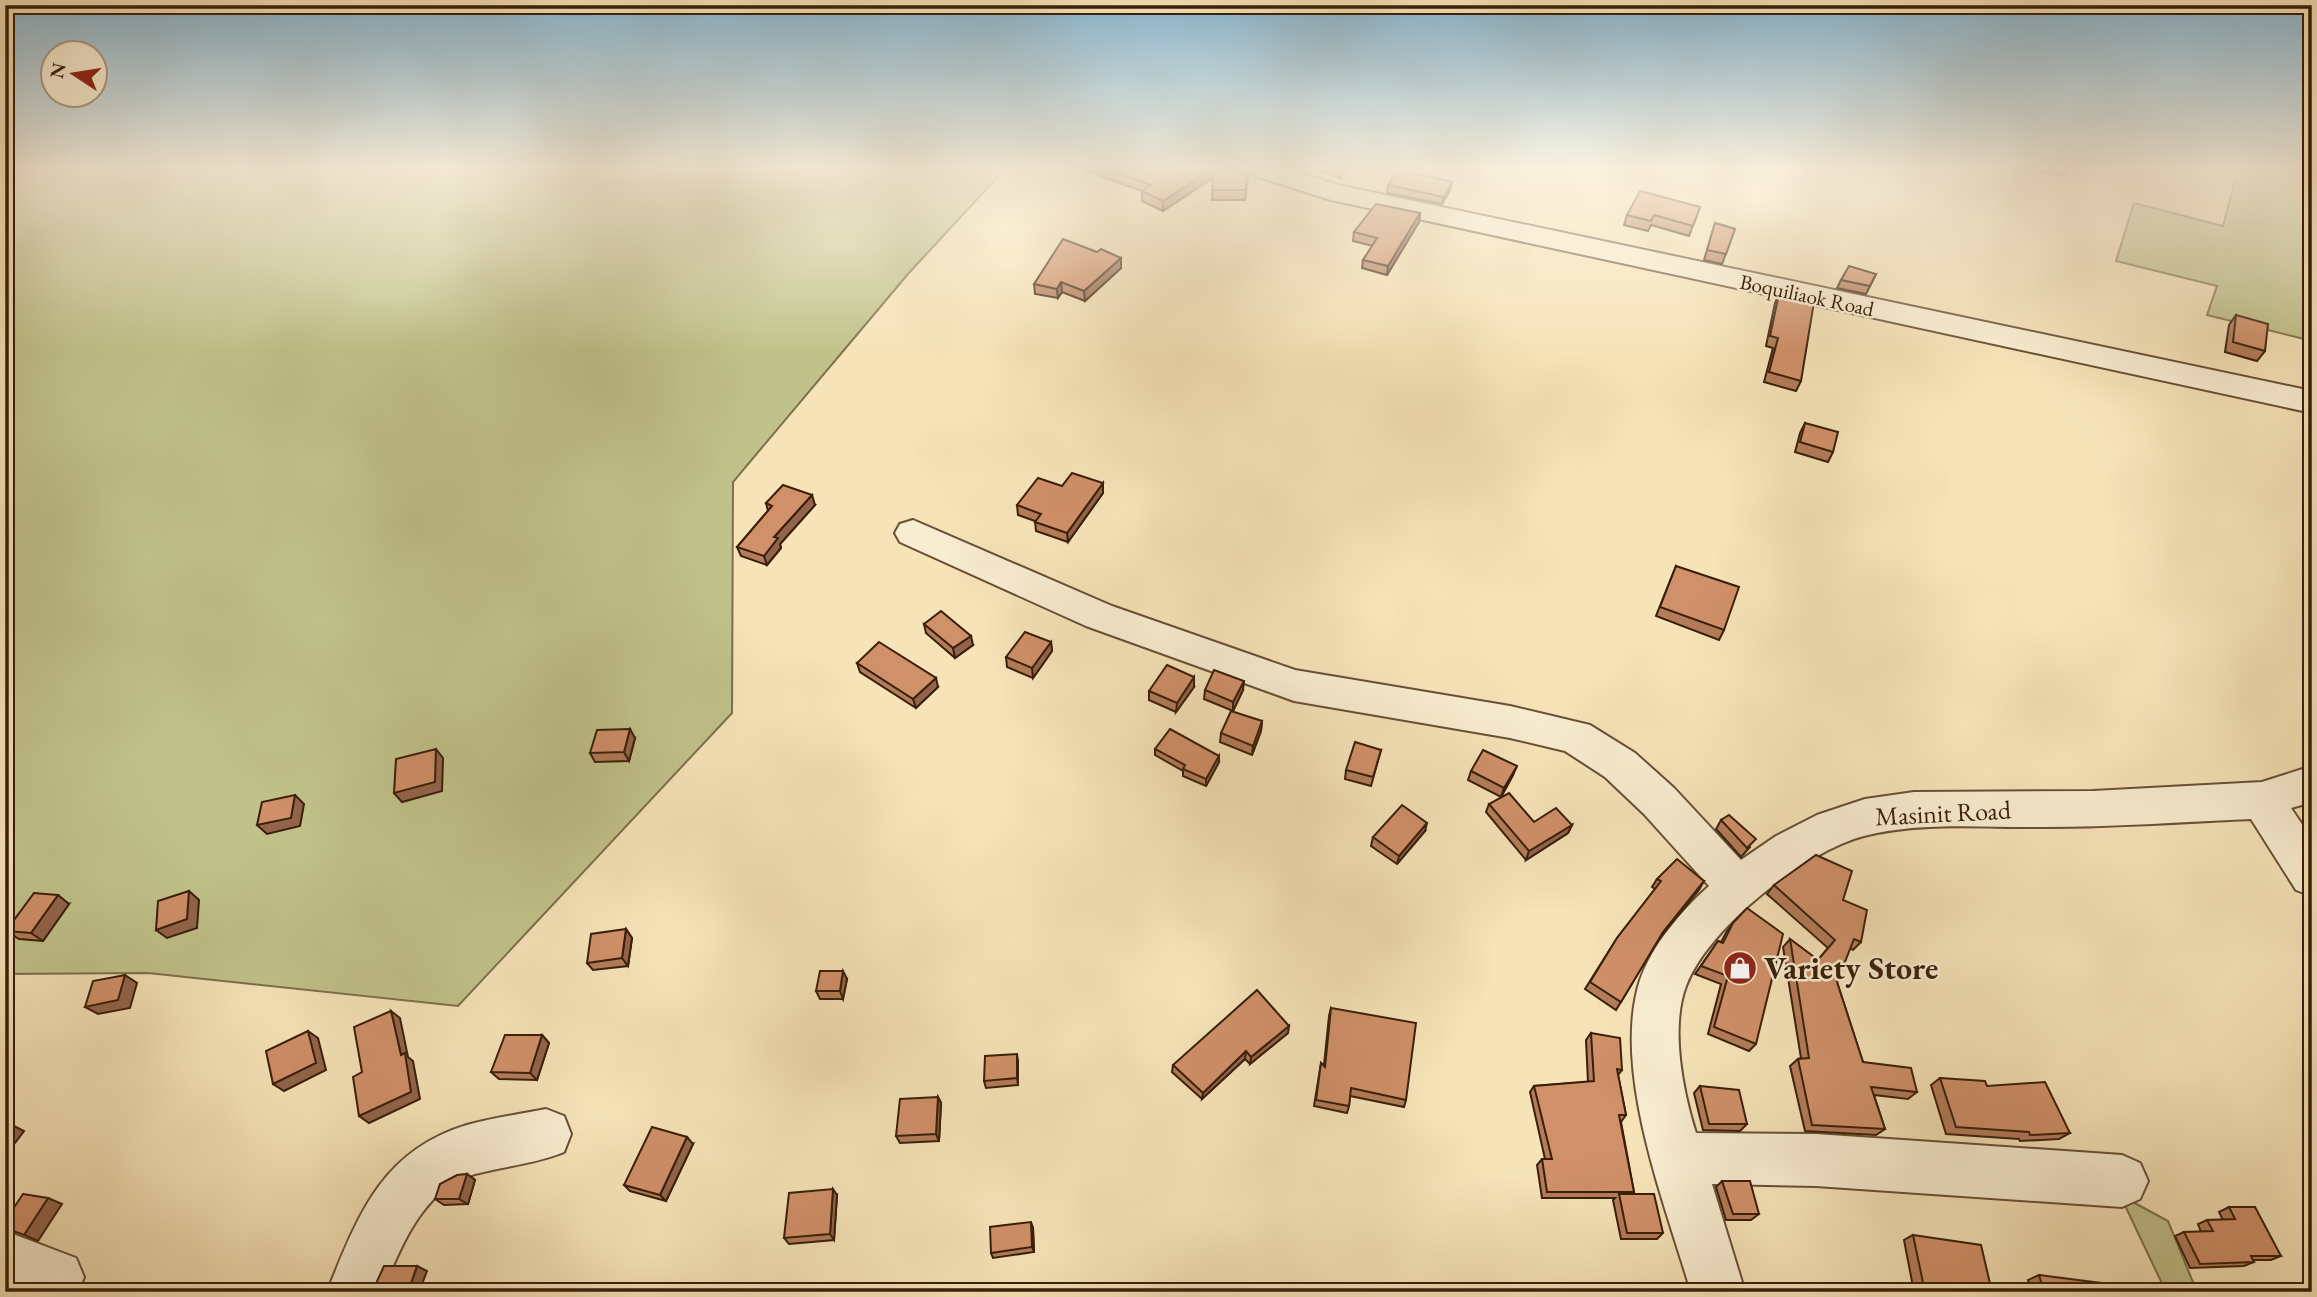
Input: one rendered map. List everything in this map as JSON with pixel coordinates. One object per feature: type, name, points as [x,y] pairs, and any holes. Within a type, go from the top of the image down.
[{"type":"street","name":"Boquiliaok Road","points":[[1511,231],[2312,402]]},
{"type":"street","points":[[913,533],[1098,616],[1294,685],[1510,722],[1576,737],[1620,765],[1738,887]]},
{"type":"street","name":"Masinit Road","points":[[1718,1292],[1657,1077],[1655,1037],[1663,981],[1700,923],[1738,887],[1791,849],[1832,828],[1866,817],[1914,810],[2093,809],[2262,800],[2312,783]]},
{"type":"street","points":[[2262,800],[2312,876]]},
{"type":"street","points":[[354,1292],[396,1203],[436,1164],[453,1155],[546,1134]]},
{"type":"street","points":[[1678,1158],[1816,1160],[2122,1181]]},
{"type":"street","points":[[5,1258],[57,1277],[48,1292]]},
{"type":"green space","points":[[5,231],[948,231],[908,274],[733,482],[732,713],[458,1006],[148,973],[5,974]]},
{"type":"green space","points":[[2125,231],[2312,231],[2312,341],[2207,315],[2217,286],[2116,261]]},
{"type":"green space","points":[[2120,1195],[2168,1221],[2197,1292],[2166,1292]]},
{"type":"building","points":[[1409,231],[1388,266],[1363,260],[1377,238],[1354,232]]},
{"type":"building","points":[[1713,231],[1734,231],[1726,254],[1707,250]]},
{"type":"building","points":[[1063,239],[1097,252],[1101,249],[1121,258],[1084,291],[1061,282],[1057,289],[1034,284]]},
{"type":"building","points":[[1849,266],[1876,274],[1870,286],[1841,280]]},
{"type":"building","points":[[1779,294],[1814,302],[1801,381],[1769,372],[1778,338],[1770,336]]},
{"type":"building","points":[[2236,315],[2268,324],[2265,351],[2233,342]]},
{"type":"building","points":[[1805,423],[1838,432],[1833,452],[1800,442]]},
{"type":"building","points":[[1072,473],[1103,483],[1067,533],[1035,522],[1041,514],[1017,505],[1038,478],[1062,486]]},
{"type":"building","points":[[783,485],[812,495],[774,537],[778,538],[764,556],[737,547],[772,506],[766,503]]},
{"type":"building","points":[[1676,566],[1739,587],[1724,630],[1660,607]]},
{"type":"building","points":[[941,611],[971,636],[953,648],[924,624]]},
{"type":"building","points":[[1025,632],[1051,642],[1032,668],[1006,657]]},
{"type":"building","points":[[879,642],[936,678],[913,699],[857,663]]},
{"type":"building","points":[[1167,665],[1194,677],[1177,703],[1149,691]]},
{"type":"building","points":[[1214,670],[1244,681],[1233,702],[1205,690]]},
{"type":"building","points":[[1231,711],[1262,721],[1253,746],[1221,733]]},
{"type":"building","points":[[630,729],[624,752],[590,753],[597,730]]},
{"type":"building","points":[[1170,729],[1219,756],[1206,779],[1183,769],[1185,765],[1155,749]]},
{"type":"building","points":[[1355,742],[1381,750],[1373,777],[1346,770]]},
{"type":"building","points":[[436,749],[435,782],[394,793],[396,759]]},
{"type":"building","points":[[1483,750],[1517,766],[1504,788],[1471,771]]},
{"type":"building","points":[[1509,793],[1534,822],[1556,808],[1572,825],[1529,851],[1489,804]]},
{"type":"building","points":[[295,795],[291,818],[257,825],[262,802]]},
{"type":"building","points":[[1402,805],[1427,823],[1399,856],[1373,837]]},
{"type":"building","points":[[1729,815],[1756,839],[1747,848],[1721,820]]},
{"type":"building","points":[[1816,855],[1852,871],[1843,900],[1867,910],[1861,942],[1854,939],[1837,982],[1863,1062],[1911,1068],[1917,1092],[1871,1087],[1885,1129],[1812,1125],[1798,1059],[1809,1058],[1790,939],[1818,960],[1835,940],[1774,885]]},
{"type":"building","points":[[1677,859],[1704,881],[1663,932],[1621,1002],[1590,982],[1617,938],[1661,881],[1657,879]]},
{"type":"building","points":[[189,891],[187,919],[156,930],[158,901]]},
{"type":"building","points":[[34,893],[58,895],[31,933],[6,931]]},
{"type":"building","points":[[1747,908],[1783,934],[1756,1044],[1714,1027],[1728,976],[1701,966],[1718,941],[1723,943],[1733,923]]},
{"type":"building","points":[[626,929],[622,958],[587,963],[591,934]]},
{"type":"building","points":[[820,971],[843,971],[840,991],[816,991]]},
{"type":"building","points":[[125,975],[118,1000],[85,1007],[93,981]]},
{"type":"building","points":[[1257,990],[1289,1026],[1251,1057],[1246,1051],[1203,1093],[1173,1065]]},
{"type":"building","points":[[1331,1008],[1416,1023],[1406,1100],[1351,1088],[1349,1106],[1316,1100],[1321,1063],[1325,1067]]},
{"type":"building","points":[[391,1011],[401,1055],[405,1053],[411,1092],[359,1116],[353,1077],[362,1072],[354,1027]]},
{"type":"building","points":[[308,1031],[316,1063],[273,1084],[266,1051]]},
{"type":"building","points":[[1591,1033],[1620,1038],[1622,1070],[1617,1069],[1626,1115],[1619,1115],[1634,1192],[1547,1192],[1542,1159],[1552,1159],[1534,1086],[1594,1081]]},
{"type":"building","points":[[505,1035],[542,1035],[530,1073],[491,1072]]},
{"type":"building","points":[[1017,1054],[1017,1078],[984,1081],[985,1056]]},
{"type":"building","points":[[1940,1078],[1985,1081],[1987,1086],[2045,1082],[2070,1133],[2030,1135],[2029,1132],[1956,1127]]},
{"type":"building","points":[[1700,1086],[1739,1090],[1747,1124],[1709,1124]]},
{"type":"building","points":[[938,1097],[936,1134],[896,1136],[900,1099]]},
{"type":"building","points":[[652,1127],[687,1137],[660,1195],[624,1185]]},
{"type":"building","points":[[467,1174],[459,1199],[435,1199],[440,1184],[457,1175]]},
{"type":"building","points":[[1722,1181],[1750,1181],[1759,1214],[1733,1214]]},
{"type":"building","points":[[833,1189],[830,1234],[784,1238],[789,1193]]},
{"type":"building","points":[[23,1194],[48,1198],[24,1235],[5,1228],[5,1221]]},
{"type":"building","points":[[1619,1194],[1654,1194],[1663,1233],[1627,1233]]},
{"type":"building","points":[[2229,1207],[2255,1207],[2281,1256],[2251,1256],[2254,1262],[2200,1264],[2184,1232],[2213,1231],[2207,1220],[2235,1219]]},
{"type":"building","points":[[1031,1222],[1032,1247],[991,1253],[990,1227]]},
{"type":"building","points":[[1913,1235],[1981,1245],[1992,1292],[1925,1292]]},
{"type":"building","points":[[384,1266],[417,1266],[408,1292],[359,1292],[374,1288]]},
{"type":"building","points":[[2039,1275],[2101,1283],[2104,1292],[2044,1292]]},
{"type":"place","name":"Variety Store","points":[[1740,968]]}]
